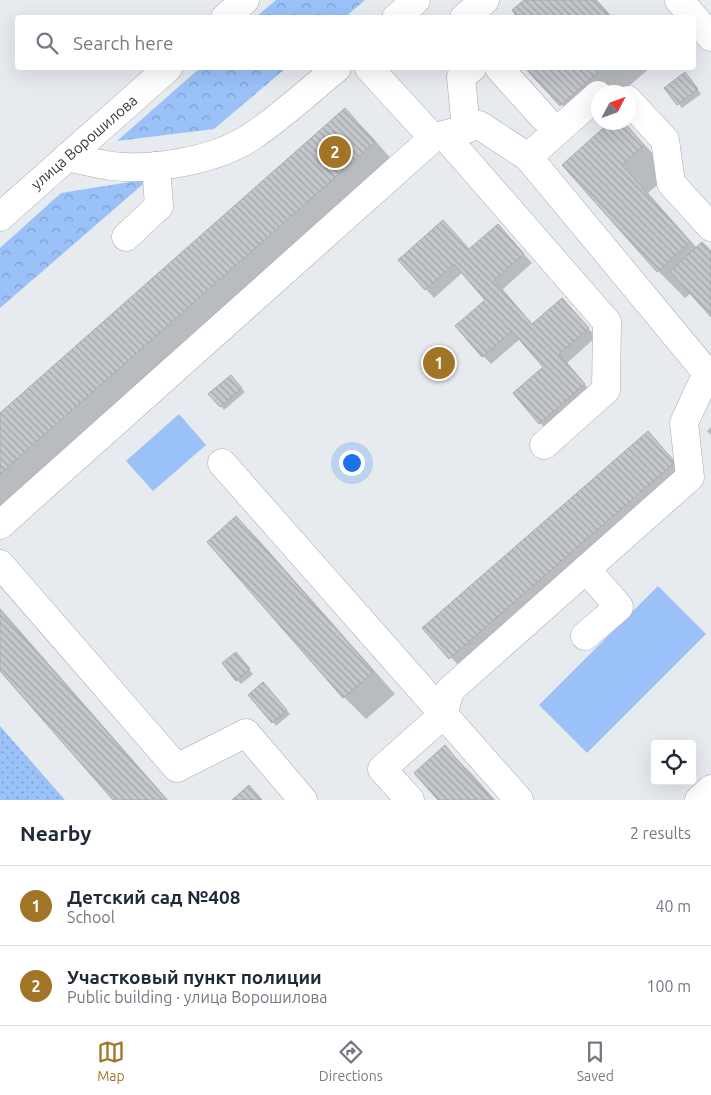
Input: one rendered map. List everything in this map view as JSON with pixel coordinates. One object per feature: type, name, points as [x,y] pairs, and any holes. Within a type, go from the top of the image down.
[{"type":"street","points":[[228,15],[245,0]]},
{"type":"street","points":[[399,15],[416,0]]},
{"type":"street","points":[[468,15],[485,0]]},
{"type":"street","points":[[696,21],[711,36]]},
{"type":"street","name":"улица Ворошилова","points":[[0,217],[166,70]]},
{"type":"street","points":[[67,157],[111,166],[132,167],[156,166],[192,160],[222,151],[250,138],[335,70]]},
{"type":"street","points":[[371,70],[448,134],[607,322],[606,390],[544,445]]},
{"type":"street","points":[[448,134],[462,77],[470,70]]},
{"type":"street","points":[[501,70],[544,118]]},
{"type":"street","points":[[528,157],[591,102]]},
{"type":"street","points":[[636,109],[665,140],[671,183],[711,227]]},
{"type":"street","points":[[0,525],[448,134],[480,124],[528,157],[709,374],[684,423],[690,477],[450,690],[443,715],[382,769],[410,800]]},
{"type":"street","points":[[126,237],[159,206],[156,166]]},
{"type":"street","points":[[222,463],[519,800]]},
{"type":"street","points":[[0,564],[177,768],[246,733],[303,800]]},
{"type":"street","points":[[585,636],[619,607],[586,570]]},
{"type":"street","points":[[699,800],[711,789]]},
{"type":"green space","points":[[276,0],[365,0],[347,15],[258,15]]},
{"type":"green space","points":[[198,70],[284,70],[214,129],[117,141]]},
{"type":"green space","points":[[149,179],[0,308],[0,248],[61,193]]},
{"type":"green space","points":[[179,414],[206,445],[153,491],[126,461]]},
{"type":"green space","points":[[658,586],[706,634],[587,753],[539,705]]},
{"type":"green space","points":[[0,726],[65,800],[0,800]]},
{"type":"building","points":[[524,0],[596,0],[609,15],[516,15],[512,10]]},
{"type":"building","points":[[527,70],[601,70],[560,106]]},
{"type":"building","points":[[685,72],[698,89],[677,105],[664,88]]},
{"type":"building","points":[[345,108],[375,142],[0,474],[0,413]]},
{"type":"building","points":[[601,130],[631,130],[644,145],[622,165],[690,242],[657,272],[562,165]]},
{"type":"building","points":[[443,220],[469,249],[498,224],[524,254],[494,280],[532,324],[562,298],[589,328],[559,354],[585,384],[539,424],[513,393],[543,367],[512,331],[482,357],[455,326],[485,300],[454,264],[425,290],[398,260]]},
{"type":"building","points":[[702,242],[711,251],[711,317],[670,271]]},
{"type":"building","points":[[231,375],[242,388],[220,407],[208,394]]},
{"type":"building","points":[[648,431],[675,462],[449,659],[422,628]]},
{"type":"building","points":[[236,516],[374,672],[343,698],[207,542]]},
{"type":"building","points":[[0,610],[167,800],[113,800],[0,671]]},
{"type":"building","points":[[236,652],[250,669],[236,681],[222,663]]},
{"type":"building","points":[[263,682],[287,710],[272,723],[248,695]]},
{"type":"building","points":[[445,745],[493,800],[438,800],[414,773]]},
{"type":"building","points":[[249,785],[262,800],[232,800]]},
{"type":"place","name":"Участковый пункт полиции","points":[[335,152]]},
{"type":"place","name":"Детский сад №408","points":[[439,363]]}]
